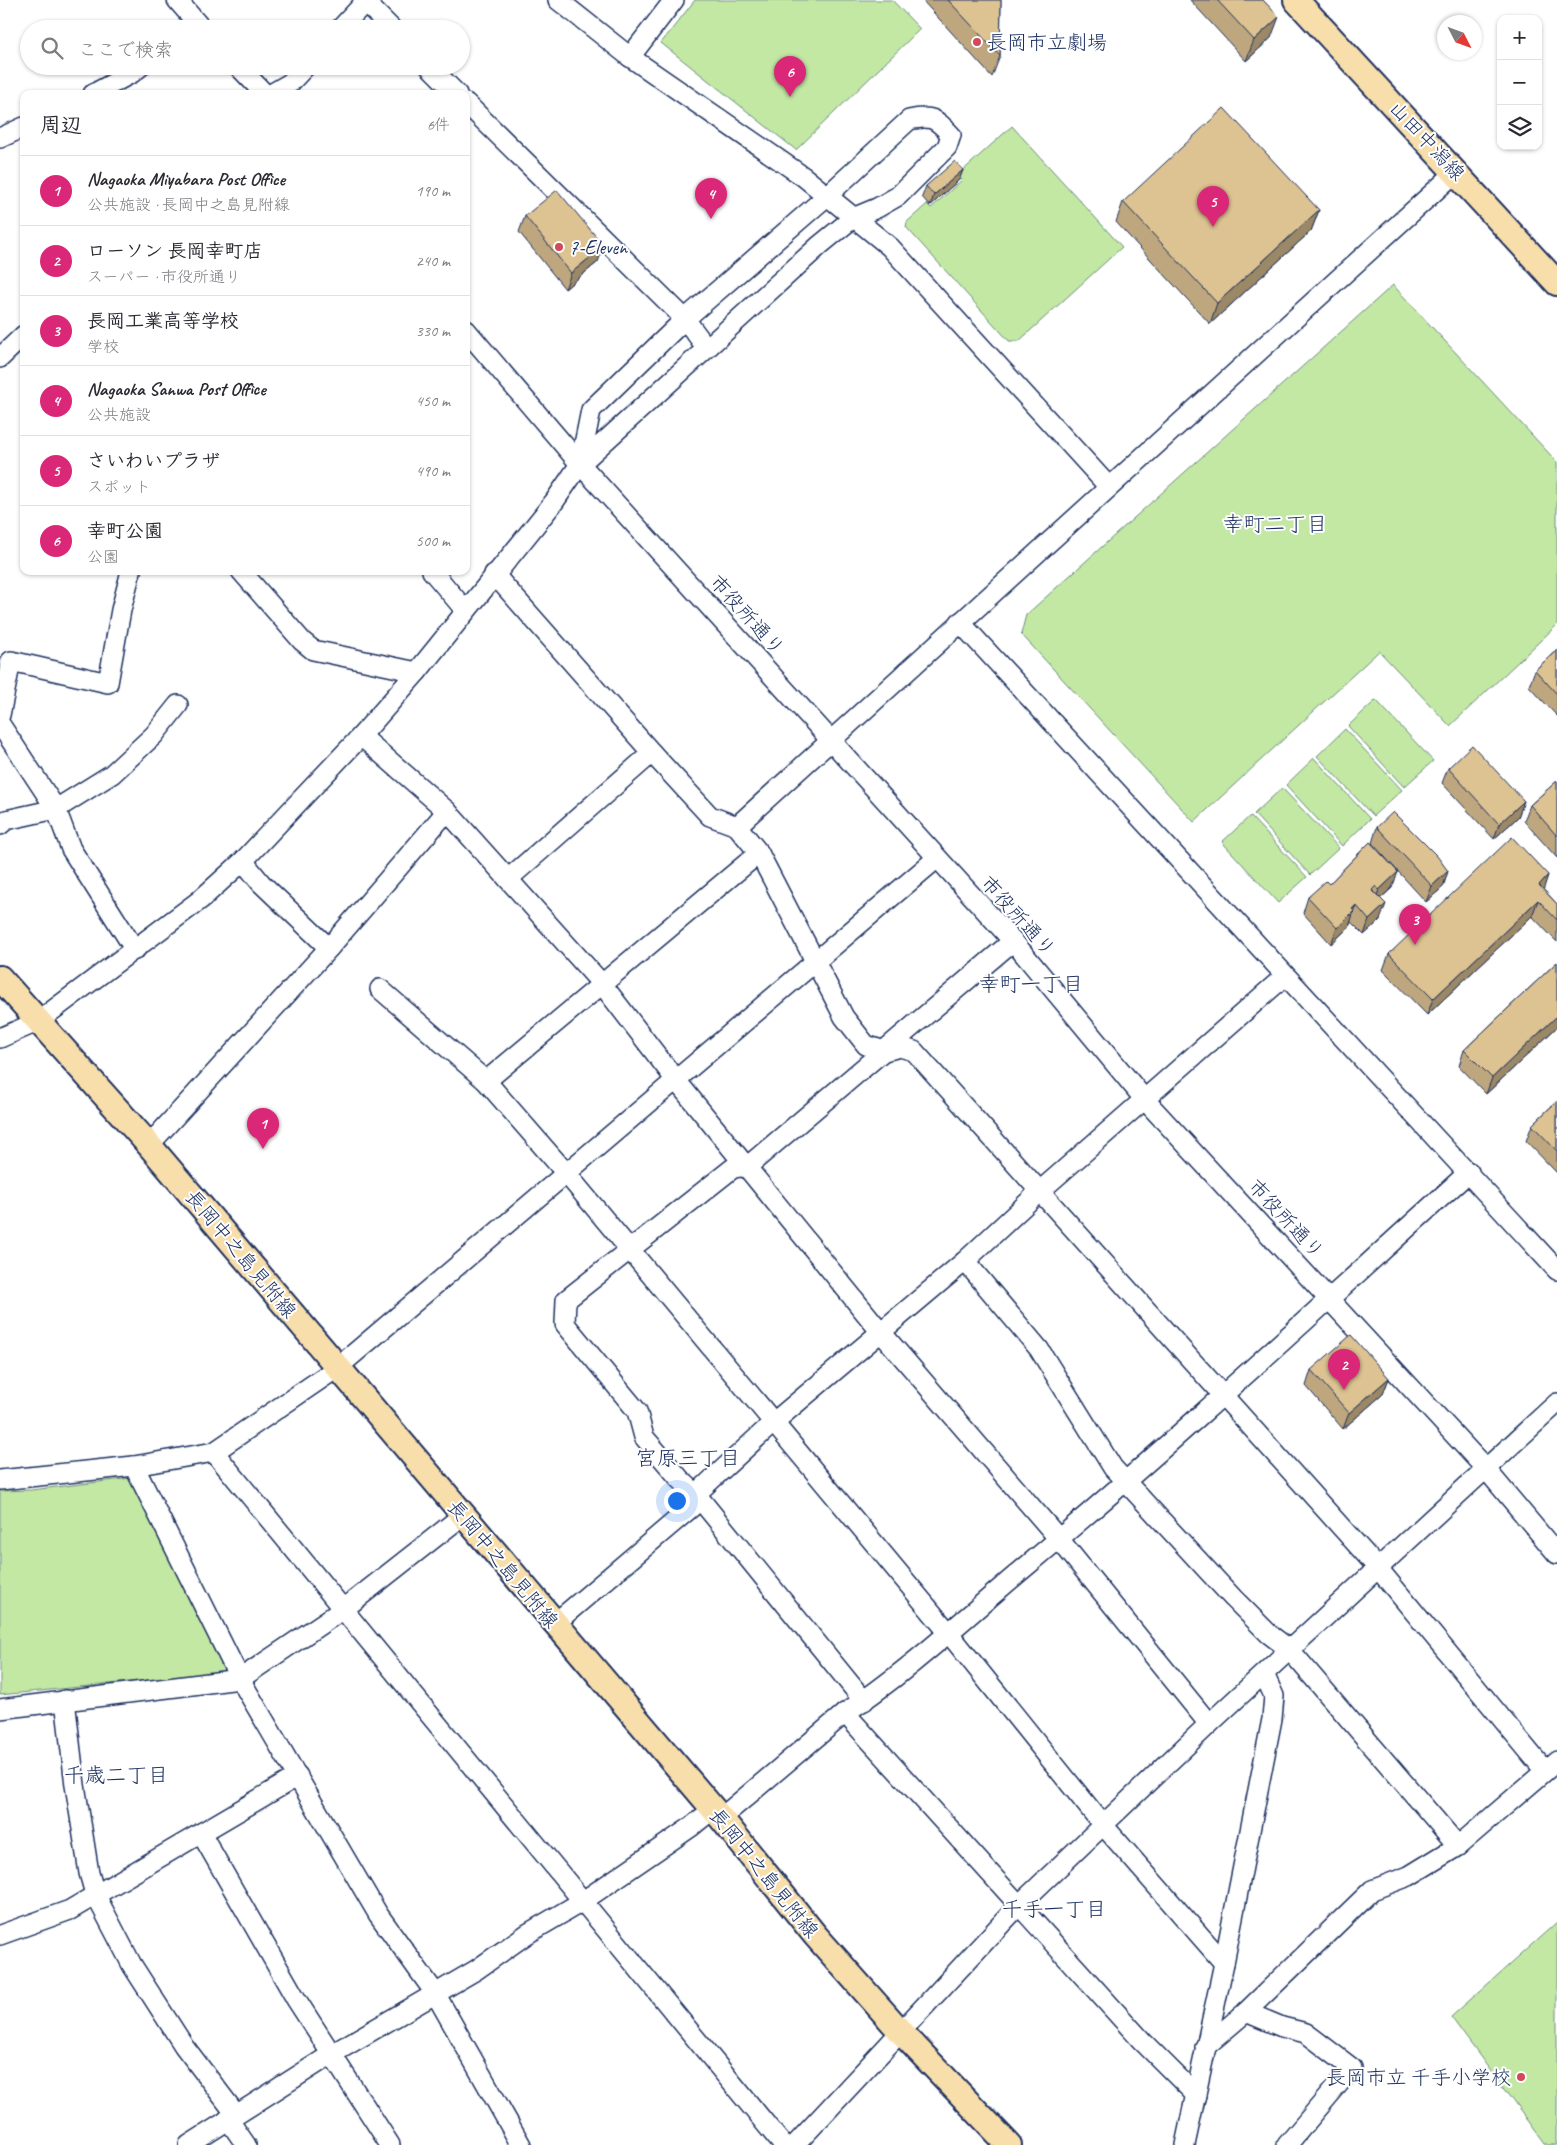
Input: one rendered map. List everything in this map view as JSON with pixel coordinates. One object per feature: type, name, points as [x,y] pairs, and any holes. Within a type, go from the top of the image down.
[{"type":"main road","name":"山田中潟線","points":[[1296,0],[1557,283]]},
{"type":"main road","name":"長岡中之島見附線","points":[[0,978],[37,1022],[149,1145],[336,1368],[717,1814],[815,1935],[901,2032],[1009,2145]]},
{"type":"street","points":[[177,0],[189,20]]},
{"type":"street","points":[[558,0],[630,57],[804,177],[890,246],[1109,487]]},
{"type":"street","points":[[630,57],[674,0]]},
{"type":"street","points":[[348,20],[365,1],[383,20]]},
{"type":"street","points":[[101,90],[130,75]]},
{"type":"street","points":[[246,75],[260,90]]},
{"type":"street","points":[[278,90],[290,83],[298,75]]},
{"type":"street","points":[[438,75],[453,90]]},
{"type":"street","points":[[470,107],[685,319],[706,347]]},
{"type":"street","points":[[0,1038],[37,1022],[135,950],[200,900],[242,860],[361,736],[418,672],[465,610],[554,502],[580,464],[706,347],[853,218],[877,208],[898,196],[947,147],[950,134],[938,120],[922,117],[909,120],[827,196],[685,319],[590,410],[580,464]]},
{"type":"street","points":[[0,138],[20,129]]},
{"type":"street","points":[[737,826],[1456,172]]},
{"type":"street","name":"市役所通り","points":[[470,335],[580,464],[936,859],[1013,941],[1145,1100],[1330,1298],[1485,1468],[1557,1554]]},
{"type":"street","points":[[0,358],[20,339]]},
{"type":"street","points":[[494,574],[710,816],[737,826],[759,853],[844,1017],[866,1045],[884,1051],[900,1048],[914,1051],[1084,1238],[1222,1398],[1377,1567],[1551,1766],[1458,1846],[1409,1876],[1372,1890],[1246,2012],[1205,2047]]},
{"type":"street","points":[[0,715],[11,661],[108,682],[121,610],[130,575]]},
{"type":"street","points":[[244,575],[312,650],[418,672]]},
{"type":"street","points":[[435,575],[465,610]]},
{"type":"street","points":[[960,622],[1285,976],[1469,1172],[1557,1270]]},
{"type":"street","points":[[0,825],[6,820],[56,809],[112,774],[154,734],[178,705]]},
{"type":"street","points":[[0,724],[56,809],[71,849],[135,950]]},
{"type":"street","points":[[361,736],[447,811],[602,984],[675,1079],[748,1166],[880,1331],[1059,1538],[1209,1724]]},
{"type":"street","points":[[508,879],[652,753]]},
{"type":"street","points":[[149,1145],[329,948],[447,811]]},
{"type":"street","points":[[486,1081],[759,853]]},
{"type":"street","points":[[0,1480],[134,1466],[214,1452],[336,1368],[936,859]]},
{"type":"street","points":[[242,860],[261,883],[329,948]]},
{"type":"street","points":[[864,1701],[696,1494],[680,1479],[644,1437],[637,1411],[565,1324],[566,1300],[733,1168],[748,1166],[1013,941]]},
{"type":"street","points":[[554,1624],[693,1506],[696,1494],[774,1422],[880,1331],[965,1262],[1040,1191],[1285,976]]},
{"type":"street","points":[[380,989],[486,1081],[566,1173],[628,1250],[948,1632],[1103,1824],[1224,1963]]},
{"type":"street","points":[[189,2145],[332,2054],[476,1970],[527,1934],[582,1901],[691,1827],[717,1814],[845,1713],[864,1701],[1126,1483],[1222,1398],[1469,1172]]},
{"type":"street","points":[[965,1262],[1039,1349],[1083,1423],[1113,1468],[1233,1598],[1269,1634],[1289,1649],[1458,1846]]},
{"type":"street","points":[[795,2145],[1019,1905],[1289,1649],[1557,1403]]},
{"type":"street","points":[[214,1452],[783,2145]]},
{"type":"street","points":[[134,1466],[240,1680],[378,1914],[435,1993],[521,2145]]},
{"type":"street","points":[[0,1709],[240,1680],[344,1608],[462,1516]]},
{"type":"street","points":[[1191,2144],[1196,2095],[1205,2047],[1224,1963],[1272,1719],[1274,1696],[1264,1674]]},
{"type":"street","points":[[65,1700],[78,1805],[89,1873],[95,1894],[132,1965],[232,2116],[246,2145]]},
{"type":"street","points":[[845,1713],[1142,2041],[1196,2095]]},
{"type":"street","points":[[0,1935],[70,1910],[298,1776]]},
{"type":"street","points":[[200,1833],[266,1948],[390,2145]]},
{"type":"street","points":[[1246,2012],[1282,2027],[1306,2033],[1352,2068],[1287,2145]]},
{"type":"green space","points":[[695,0],[892,0],[920,29],[796,150],[661,43]]},
{"type":"green space","points":[[1012,126],[1122,247],[1019,341],[1009,341],[906,227],[907,222],[927,204],[931,208],[962,180],[958,175]]},
{"type":"green space","points":[[1393,285],[1557,462],[1557,625],[1450,726],[1379,651],[1194,822],[1021,634],[1026,615]]},
{"type":"green space","points":[[1376,700],[1433,761],[1404,787],[1348,726]]},
{"type":"green space","points":[[1345,729],[1402,790],[1373,816],[1317,756]]},
{"type":"green space","points":[[1314,758],[1370,819],[1342,846],[1286,785]]},
{"type":"green space","points":[[1282,788],[1339,848],[1310,875],[1254,814]]},
{"type":"green space","points":[[1250,816],[1307,877],[1278,903],[1222,842]]},
{"type":"green space","points":[[132,1478],[227,1672],[0,1695],[0,1491],[31,1490]]},
{"type":"green space","name":"長岡市立 千手小学校","points":[[1557,1922],[1557,2145],[1545,2145],[1451,2017]]},
{"type":"building","points":[[948,0],[1001,0],[1000,56]]},
{"type":"building","points":[[1217,0],[1263,0],[1279,17],[1254,40]]},
{"type":"building","points":[[1224,108],[1319,210],[1217,303],[1123,202]]},
{"type":"building","points":[[955,161],[963,170],[934,195],[926,186]]},
{"type":"building","points":[[557,190],[604,246],[571,273],[525,216]]},
{"type":"building","points":[[1557,650],[1557,694],[1535,670]]},
{"type":"building","points":[[1472,745],[1524,801],[1499,824],[1448,768]]},
{"type":"building","points":[[1557,781],[1557,836],[1530,805]]},
{"type":"building","points":[[1393,812],[1437,856],[1448,871],[1432,886],[1377,827]]},
{"type":"building","points":[[1512,837],[1548,875],[1539,885],[1557,904],[1557,920],[1538,900],[1433,999],[1389,954]]},
{"type":"building","points":[[1370,842],[1398,872],[1379,890],[1376,886],[1372,890],[1386,904],[1369,920],[1356,905],[1352,909],[1354,911],[1337,928],[1308,897],[1326,881],[1329,884]]},
{"type":"building","points":[[1557,962],[1557,1016],[1492,1078],[1464,1050]]},
{"type":"building","points":[[1557,1101],[1557,1151],[1532,1125]]},
{"type":"building","points":[[1351,1335],[1389,1378],[1349,1413],[1311,1370]]},
{"type":"place","name":"長岡市立劇場","points":[[977,42]]},
{"type":"place","name":"幸町公園","points":[[790,97]]},
{"type":"place","name":"Nagaoka Sanwa Post Office","points":[[711,219]]},
{"type":"place","name":"さいわいプラザ","points":[[1213,227]]},
{"type":"place","name":"7-Eleven","points":[[559,247]]},
{"type":"place","name":"長岡工業高等学校","points":[[1415,945]]},
{"type":"place","name":"Nagaoka Miyabara Post Office","points":[[263,1149]]},
{"type":"place","name":"ローソン 長岡幸町店","points":[[1344,1390]]},
{"type":"place","name":"長岡市立 千手小学校","points":[[1521,2077]]},
{"type":"district","name":"幸町二丁目","points":[[1275,524]]},
{"type":"district","name":"幸町一丁目","points":[[1031,984]]},
{"type":"district","name":"宮原三丁目","points":[[688,1458]]},
{"type":"district","name":"千歳二丁目","points":[[116,1775]]},
{"type":"district","name":"千手一丁目","points":[[1054,1909]]}]
